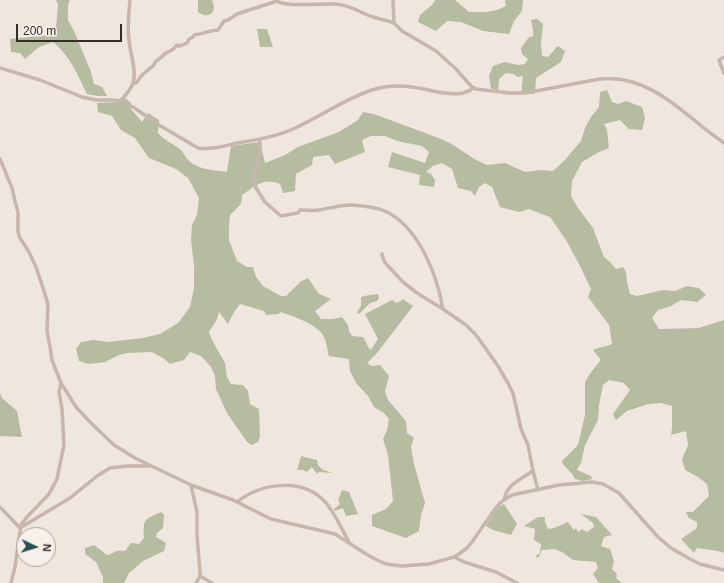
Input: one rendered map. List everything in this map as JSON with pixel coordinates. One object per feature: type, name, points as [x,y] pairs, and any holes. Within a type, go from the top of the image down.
[{"type":"street","points":[[120,101],[129,91],[133,83],[133,70],[128,30],[130,0]]},
{"type":"street","points":[[393,0],[394,23]]},
{"type":"street","points":[[133,83],[136,83],[142,75],[154,65],[155,62],[161,59],[167,52],[173,50],[177,45],[180,46],[187,43],[194,35],[212,30],[218,30],[224,21],[237,14],[276,1],[280,3],[294,4],[335,4],[344,5],[369,16],[394,23],[402,31],[436,51],[456,69],[470,86],[474,88],[488,91],[525,93],[600,79],[624,79],[640,84],[661,95],[700,126],[723,141]]},
{"type":"street","points":[[724,57],[719,60],[724,73]]},
{"type":"street","points":[[0,68],[40,80],[82,97],[96,100],[110,99],[120,101],[133,107],[159,125],[198,148],[208,148],[282,134],[314,119],[348,100],[374,89],[405,86],[443,93],[456,93],[465,92],[474,88]]},
{"type":"street","points":[[260,139],[260,154],[254,185],[265,202],[273,210],[282,216],[298,213],[300,210],[316,210],[353,205],[378,209],[393,216],[409,230],[428,258],[434,273],[443,309]]},
{"type":"street","points":[[0,159],[12,188],[18,212],[18,232],[36,268],[48,305],[48,331],[52,360],[61,383],[76,407],[104,436],[124,452],[191,485],[237,502],[272,519],[330,532],[381,562],[402,566],[429,564],[454,557],[472,542],[495,509],[504,500],[516,494],[592,482],[602,484],[620,493],[658,537],[671,548],[700,564],[724,570]]},
{"type":"street","points":[[382,254],[388,266],[403,282],[422,297],[466,325],[476,335],[498,366],[513,394],[521,429],[528,445],[538,490]]},
{"type":"street","points":[[20,527],[27,517],[49,494],[57,479],[64,445],[62,409],[59,392],[61,383]]},
{"type":"street","points":[[22,527],[70,498],[97,476],[110,468],[150,466]]},
{"type":"street","points":[[504,500],[506,491],[511,485],[533,471]]},
{"type":"street","points":[[191,485],[197,512],[200,576],[196,583]]},
{"type":"street","points":[[237,502],[257,491],[273,486],[290,485],[306,490],[314,493],[327,504],[349,542]]},
{"type":"street","points":[[0,507],[19,527]]},
{"type":"street","points":[[454,557],[464,562],[496,572],[517,583]]},
{"type":"street","points":[[11,583],[16,559]]},
{"type":"street","points":[[200,576],[212,583]]},
{"type":"green space","points":[[56,0],[70,0],[68,5],[68,20],[91,72],[94,84],[102,87],[107,96],[87,94],[69,60],[53,42],[39,47],[25,59],[20,53],[11,52],[10,39],[50,35],[56,29],[58,5]]},
{"type":"green space","points":[[198,0],[212,0],[214,8],[211,14],[206,15],[198,12]]},
{"type":"green space","points":[[435,0],[455,0],[469,12],[486,12],[497,10],[506,6],[505,0],[523,0],[522,11],[514,21],[509,34],[483,31],[461,22],[447,21],[436,31],[418,22],[420,15],[433,4]]},
{"type":"green space","points":[[537,19],[543,24],[541,43],[542,56],[548,57],[558,46],[565,51],[561,62],[536,78],[535,94],[521,94],[523,76],[517,77],[514,74],[506,73],[499,79],[498,92],[491,88],[489,76],[493,66],[505,62],[518,65],[525,64],[528,59],[522,54],[521,48],[529,37],[533,36],[531,20]]},
{"type":"green space","points":[[257,29],[267,29],[273,47],[260,47]]},
{"type":"green space","points":[[607,90],[612,102],[618,104],[626,101],[642,107],[645,118],[642,130],[629,129],[620,120],[604,124],[607,130],[609,148],[582,162],[572,181],[571,196],[593,228],[604,257],[616,269],[623,267],[626,272],[630,294],[637,296],[663,290],[675,291],[687,286],[699,288],[706,295],[697,302],[681,300],[671,306],[658,310],[652,318],[659,329],[699,328],[724,320],[724,553],[697,548],[694,553],[681,539],[697,528],[697,522],[689,518],[686,512],[693,512],[709,496],[707,484],[685,470],[682,459],[688,445],[686,431],[671,435],[672,406],[661,403],[648,404],[627,411],[616,420],[613,414],[630,390],[624,383],[609,380],[603,385],[598,420],[585,445],[581,463],[577,470],[591,476],[592,479],[583,481],[575,479],[564,466],[562,461],[578,445],[585,415],[585,382],[601,360],[593,350],[612,344],[609,325],[588,297],[591,289],[566,240],[550,217],[529,209],[519,212],[500,207],[492,187],[485,183],[479,187],[475,196],[471,191],[458,188],[452,169],[442,163],[433,166],[426,172],[431,174],[435,180],[434,187],[419,185],[420,175],[388,167],[392,152],[425,163],[429,152],[422,146],[397,141],[385,136],[371,136],[362,140],[365,152],[335,164],[329,155],[313,157],[312,165],[296,174],[295,191],[283,193],[280,184],[274,182],[264,182],[242,195],[241,204],[230,215],[229,227],[229,240],[237,261],[247,267],[253,267],[256,277],[263,286],[281,296],[286,296],[300,282],[308,278],[319,294],[331,299],[315,311],[321,319],[342,317],[348,325],[352,336],[363,337],[370,350],[378,339],[365,314],[392,300],[397,303],[403,299],[413,306],[377,353],[367,363],[372,366],[380,365],[389,376],[385,391],[388,400],[406,421],[407,433],[414,438],[411,447],[414,464],[425,503],[421,515],[419,531],[406,538],[372,526],[372,515],[386,509],[393,501],[388,455],[383,439],[387,430],[389,419],[384,413],[374,407],[368,396],[356,383],[350,371],[349,359],[329,356],[325,339],[321,332],[305,321],[280,312],[279,314],[266,315],[264,311],[240,304],[228,324],[219,312],[217,319],[209,332],[225,363],[227,377],[231,384],[243,385],[248,391],[250,404],[259,409],[260,436],[258,442],[252,445],[247,442],[227,413],[216,389],[215,376],[211,367],[201,356],[190,352],[184,360],[170,364],[152,352],[127,353],[105,362],[89,364],[79,361],[76,349],[81,342],[93,340],[108,342],[143,338],[160,334],[178,323],[190,307],[194,288],[194,266],[191,240],[192,225],[197,215],[199,198],[188,178],[176,169],[149,158],[135,138],[121,130],[112,116],[98,112],[97,103],[118,102],[125,98],[131,103],[131,109],[142,122],[148,113],[159,120],[158,133],[161,136],[181,150],[187,159],[196,166],[212,170],[227,172],[231,146],[260,142],[265,163],[285,155],[298,147],[339,132],[358,120],[363,112],[374,114],[436,137],[450,143],[476,160],[487,165],[505,163],[525,172],[541,170],[553,171],[564,161],[581,141],[585,128],[599,107],[600,92]]},
{"type":"green space","points":[[378,294],[379,298],[377,301],[370,303],[359,314],[357,312],[361,306],[361,297]]},
{"type":"green space","points":[[0,393],[2,398],[17,411],[22,437],[0,436]]},
{"type":"green space","points":[[301,456],[317,460],[318,465],[323,470],[333,473],[319,472],[317,474],[312,467],[307,472],[297,470]]},
{"type":"green space","points":[[342,490],[349,492],[358,514],[346,516],[343,508],[334,511],[334,509],[340,504],[338,499]]},
{"type":"green space","points":[[504,504],[517,524],[511,535],[493,530],[486,526],[498,507]]},
{"type":"green space","points":[[161,512],[164,515],[163,528],[157,533],[156,537],[166,543],[164,551],[143,561],[129,573],[124,583],[103,583],[103,577],[96,562],[85,554],[85,548],[94,545],[107,555],[117,551],[125,551],[131,543],[139,544],[144,538],[144,523],[146,520]]},
{"type":"green space","points":[[581,514],[596,517],[612,535],[604,537],[601,546],[610,549],[614,561],[612,569],[617,574],[616,578],[622,583],[599,583],[593,574],[598,568],[596,562],[573,560],[562,552],[554,549],[542,550],[538,558],[535,556],[540,553],[541,544],[534,540],[535,529],[524,526],[538,517],[545,517],[545,522],[548,529],[568,522],[574,530],[576,528],[578,532],[582,529],[587,532],[594,527],[593,523]]}]
